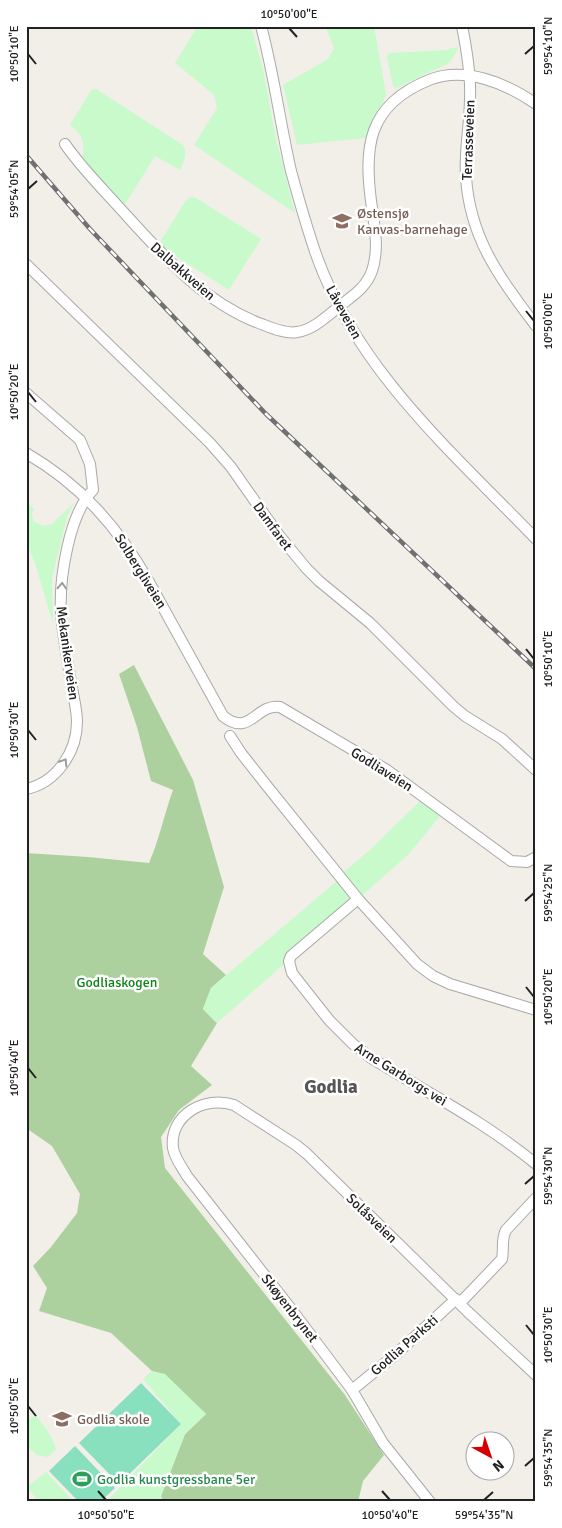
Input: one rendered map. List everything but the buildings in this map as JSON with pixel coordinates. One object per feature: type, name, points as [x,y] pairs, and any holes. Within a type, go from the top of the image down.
[{"type":"street","name":"Låveveien","points":[[261,26],[270,60],[292,171],[318,259],[339,306],[373,361],[412,409],[536,539]]},
{"type":"street","name":"Terrasseveien","points":[[462,26],[470,97],[467,135],[467,195],[479,236],[494,267],[536,326]]},
{"type":"street","name":"Dalbakkveien","points":[[65,144],[78,162],[169,262],[206,293],[231,310],[258,323],[293,332],[310,328],[339,306],[364,286],[372,272],[376,235],[367,168],[373,134],[395,100],[420,84],[439,77],[468,76],[503,85],[536,104]]},
{"type":"street","name":"Damfaret","points":[[26,264],[210,443],[231,467],[278,534],[306,568],[370,623],[453,706],[465,716],[502,739],[536,770]]},
{"type":"street","name":"Mekanikerveien","points":[[26,393],[80,440],[90,464],[93,490],[86,497],[72,531],[65,556],[62,587],[61,612],[76,712],[76,732],[73,746],[62,766],[44,783],[26,789]]},
{"type":"street","name":"Solbergliveien","points":[[26,453],[58,473],[86,497],[114,527],[137,560],[223,716]]},
{"type":"street","name":"Godliaveien","points":[[223,716],[231,722],[241,724],[250,721],[268,707],[280,707],[387,770],[511,861],[527,862],[536,858]]},
{"type":"street","points":[[230,736],[240,753],[358,899],[406,953],[422,968],[450,984],[536,1010]]},
{"type":"street","name":"Arne Garborgs vei","points":[[358,899],[296,951],[289,961],[292,973],[297,981],[329,1020],[353,1044],[371,1058],[421,1086],[490,1130],[536,1164]]},
{"type":"street","name":"Solåsveien","points":[[189,1111],[209,1102],[226,1102],[264,1123],[296,1145],[536,1375]]},
{"type":"street","name":"Skøyenbrynet","points":[[189,1111],[181,1119],[173,1139],[176,1159],[187,1176],[352,1390],[383,1443],[430,1502]]},
{"type":"street","name":"Godlia Parksti","points":[[352,1390],[458,1301],[502,1259],[503,1236],[506,1230],[536,1198]]},
{"type":"green space","points":[[198,26],[251,26],[263,69],[276,139],[295,213],[194,145],[217,108],[214,95],[175,63]]},
{"type":"green space","points":[[325,26],[374,26],[386,94],[365,138],[297,145],[283,85],[328,59],[334,48]]},
{"type":"green space","points":[[458,47],[453,58],[444,66],[395,89],[393,86],[387,57],[389,53],[447,50]]},
{"type":"green space","points":[[96,89],[183,145],[185,151],[185,158],[180,170],[155,156],[124,206],[82,157],[84,147],[82,139],[78,132],[70,125],[91,90]]},
{"type":"green space","points":[[191,197],[196,198],[261,239],[229,290],[158,245],[186,200]]},
{"type":"green space","points":[[26,501],[34,509],[32,513],[33,521],[43,526],[52,524],[74,503],[67,517],[52,578],[53,624],[35,563],[26,542]]},
{"type":"green space","name":"Godliaskogen","points":[[134,665],[193,780],[224,887],[203,954],[226,975],[211,988],[203,1009],[217,1023],[191,1066],[212,1085],[179,1110],[161,1137],[165,1168],[345,1395],[384,1455],[363,1481],[358,1502],[163,1502],[161,1496],[185,1434],[206,1414],[165,1375],[152,1371],[111,1333],[39,1311],[47,1288],[33,1266],[51,1247],[77,1213],[80,1194],[52,1146],[26,1128],[26,853],[149,863],[173,790],[151,781],[137,727],[119,674]]},
{"type":"green space","points":[[425,796],[445,810],[408,855],[217,1023],[203,1009],[211,988],[344,875],[344,872],[371,849]]},
{"type":"green space","points":[[152,1371],[165,1374],[206,1414],[185,1434],[161,1496],[163,1502],[106,1502],[181,1424],[143,1379]]},
{"type":"green space","points":[[141,1383],[181,1424],[119,1484],[79,1443]]},
{"type":"green space","points":[[36,1416],[48,1432],[56,1449],[48,1457],[37,1455],[26,1446],[26,1421]]},
{"type":"green space","name":"Godlia kunstgressbane 5er","points":[[75,1446],[115,1488],[100,1502],[79,1502],[49,1471]]},
{"type":"green space","points":[[46,1472],[74,1502],[39,1502],[27,1487]]},
{"type":"railway","points":[[26,155],[90,229],[266,414],[536,669]]},
{"type":"place","name":"Østensjø Kanvas-barnehage","points":[[342,221]]},
{"type":"place","name":"Godlia skole","points":[[62,1419]]},
{"type":"place","name":"Godlia kunstgressbane 5er","points":[[82,1479]]},
{"type":"district","name":"Godlia","points":[[331,1086]]}]
